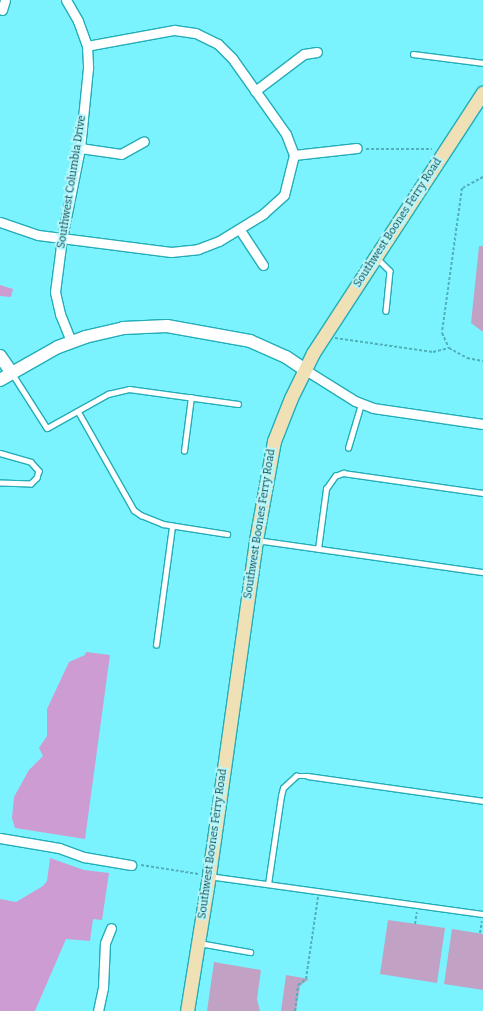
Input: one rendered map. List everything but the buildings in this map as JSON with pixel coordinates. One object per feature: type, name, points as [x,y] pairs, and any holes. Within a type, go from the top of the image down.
[{"type":"main road","name":"Southwest Boones Ferry Road","points":[[187,1011],[209,876],[256,540],[269,458],[280,425],[304,369],[326,332],[483,92]]},
{"type":"street","points":[[2,10],[5,0]]},
{"type":"street","name":"Southwest Columbia Drive","points":[[66,0],[78,21],[87,46],[88,68],[80,148],[62,238],[56,301],[71,341]]},
{"type":"street","points":[[0,222],[16,230],[62,238],[171,252],[198,249],[240,230],[263,214],[284,196],[294,155],[286,134],[232,58],[218,44],[195,34],[174,30],[87,46]]},
{"type":"street","points":[[255,91],[304,54],[317,52]]},
{"type":"street","points":[[80,148],[121,154],[144,142]]},
{"type":"street","points":[[294,155],[357,148]]},
{"type":"street","points":[[240,230],[263,265]]},
{"type":"street","points":[[0,380],[71,341],[123,328],[179,327],[250,341],[286,357],[361,404],[382,410],[483,424]]},
{"type":"street","points":[[0,356],[12,373]]},
{"type":"street","points":[[0,838],[58,848],[84,857],[131,866]]},
{"type":"street","points":[[98,1011],[103,988],[105,944],[111,928]]},
{"type":"lane","points":[[413,54],[483,64]]},
{"type":"lane","points":[[376,256],[390,271],[386,311]]},
{"type":"lane","points":[[12,373],[47,428],[114,392],[129,389],[238,404]]},
{"type":"lane","points":[[184,451],[191,397]]},
{"type":"lane","points":[[348,448],[361,404]]},
{"type":"lane","points":[[78,411],[134,510],[148,520],[172,526],[226,534]]},
{"type":"lane","points":[[0,453],[31,462],[39,472],[38,478],[31,484],[0,483]]},
{"type":"lane","points":[[318,549],[326,489],[335,476],[343,473],[483,493]]},
{"type":"lane","points":[[156,645],[172,526]]},
{"type":"lane","points":[[256,540],[483,572]]},
{"type":"lane","points":[[268,884],[282,792],[288,782],[296,776],[308,776],[483,801]]},
{"type":"lane","points":[[209,876],[483,914]]},
{"type":"lane","points":[[198,943],[250,952]]},
{"type":"path","points":[[357,148],[447,149]]},
{"type":"path","points":[[483,177],[465,184],[461,193],[443,326],[444,339],[449,348],[467,358],[483,361]]},
{"type":"path","points":[[326,332],[341,339],[432,352],[449,348]]},
{"type":"path","points":[[131,866],[209,876]]},
{"type":"path","points":[[295,1011],[298,985],[306,979],[318,891]]},
{"type":"path","points":[[415,924],[418,905]]},
{"type":"path","points":[[480,933],[483,914]]},
{"type":"shaded area","points":[[479,246],[483,246],[483,332],[471,323]]},
{"type":"shaded area","points":[[0,285],[13,289],[11,297],[0,296]]},
{"type":"shaded area","points":[[86,652],[110,655],[85,839],[15,828],[12,818],[14,797],[29,770],[43,756],[39,748],[47,736],[47,709],[69,662],[85,655]]},
{"type":"shaded area","points":[[50,858],[84,870],[109,873],[102,920],[93,919],[90,941],[66,939],[35,1011],[0,1011],[0,899],[16,902],[43,886],[47,881]]},
{"type":"shaded area","points":[[388,920],[445,928],[437,983],[380,974]]},
{"type":"shaded area","points":[[452,929],[483,934],[483,990],[444,984]]},
{"type":"shaded area","points":[[214,962],[261,970],[257,999],[260,1011],[207,1011]]},
{"type":"shaded area","points":[[286,975],[309,979],[300,986],[296,1011],[281,1011]]}]
